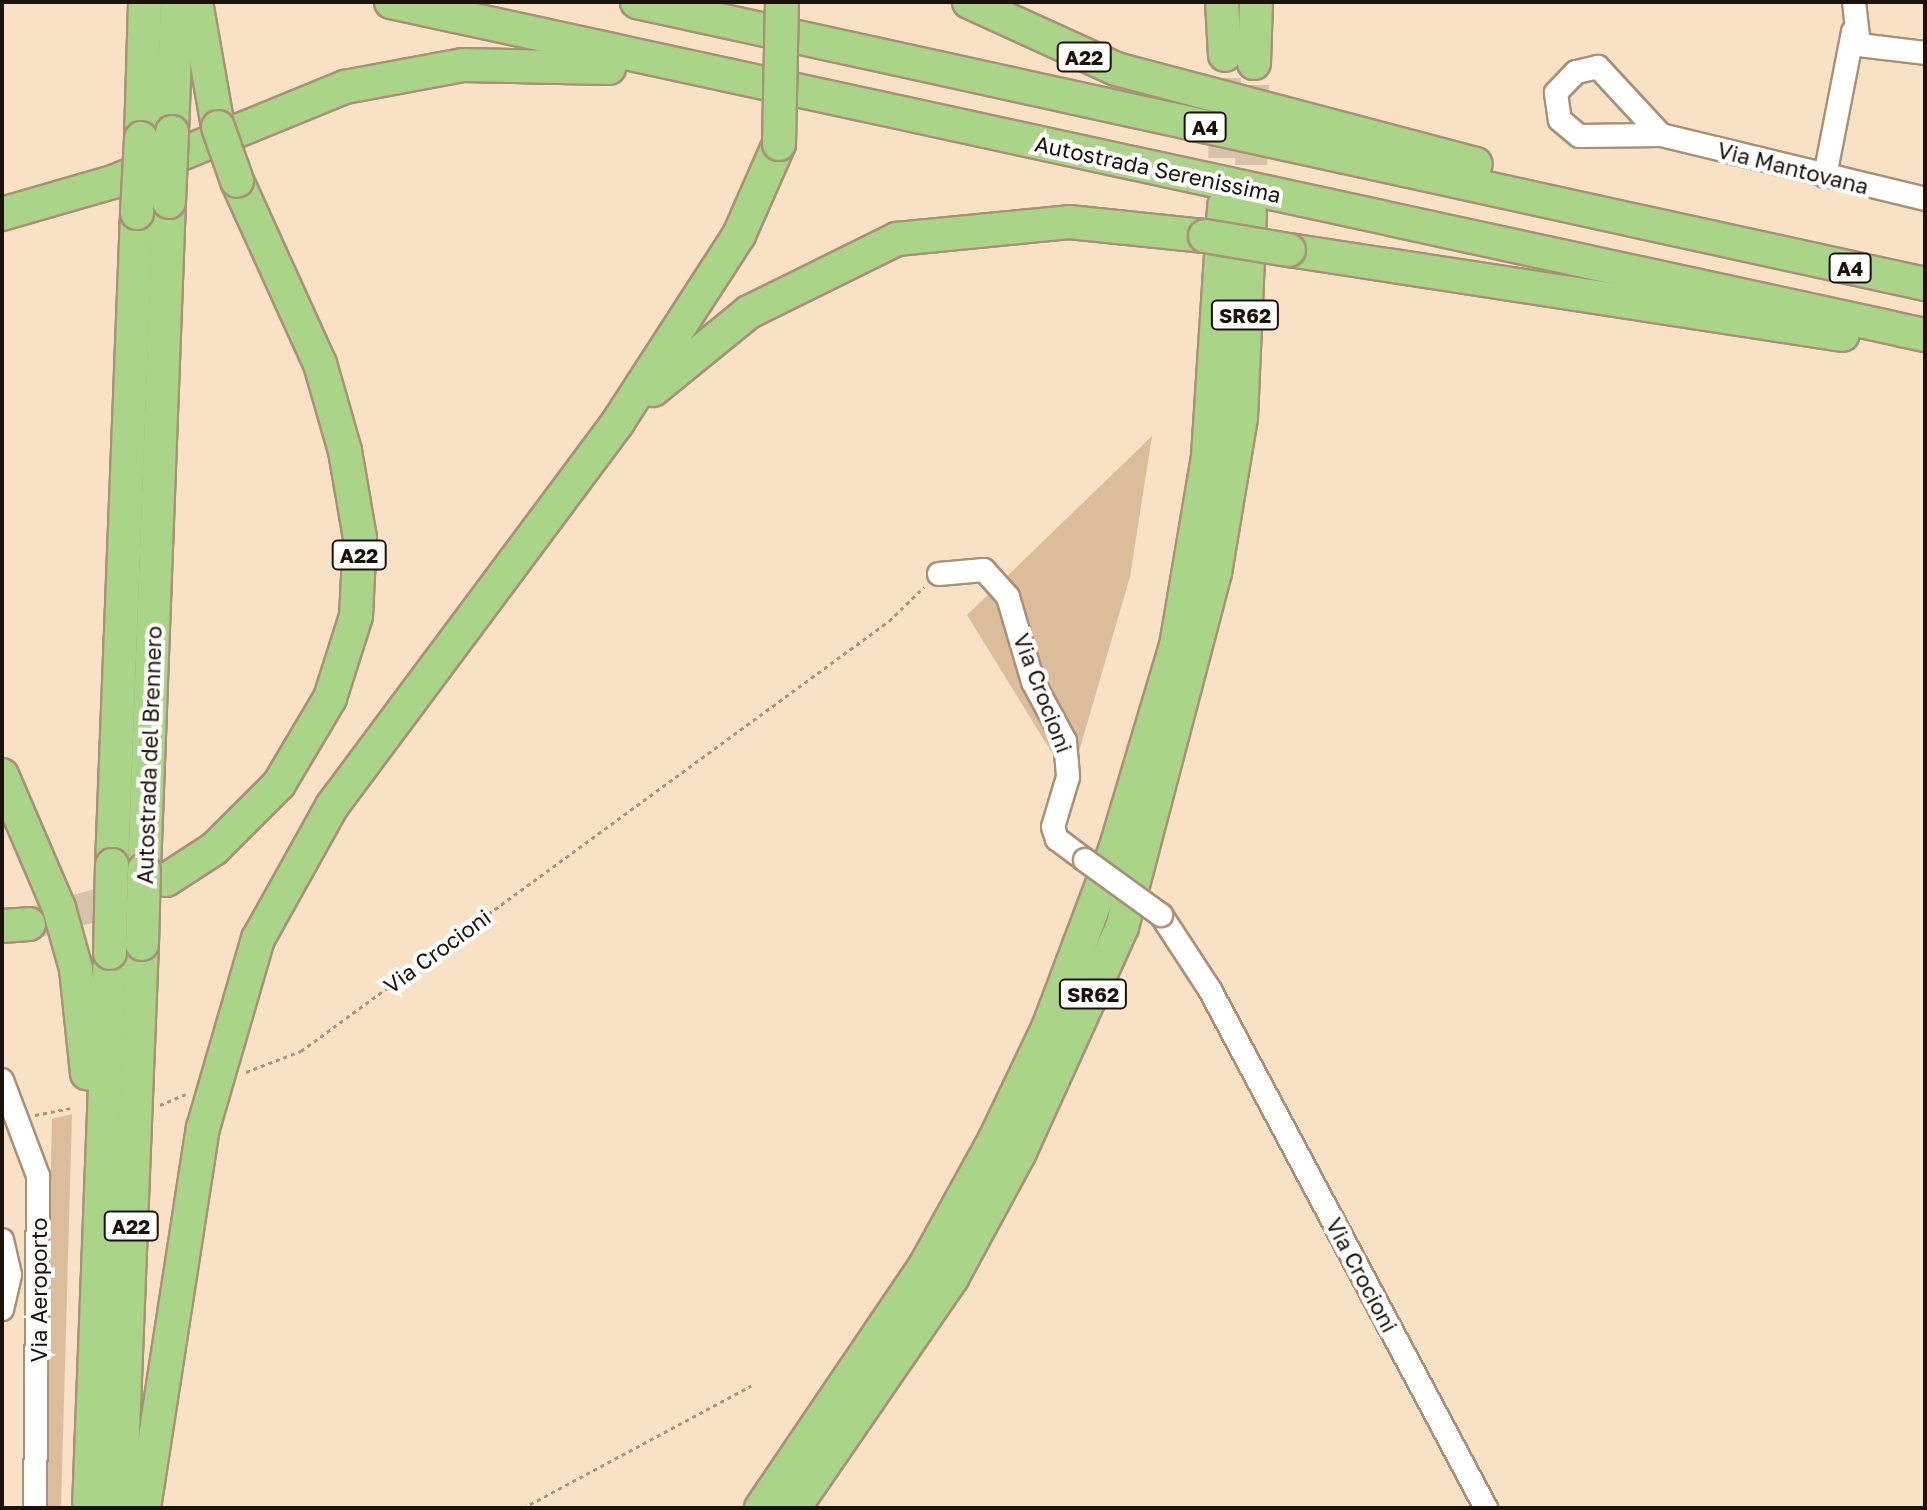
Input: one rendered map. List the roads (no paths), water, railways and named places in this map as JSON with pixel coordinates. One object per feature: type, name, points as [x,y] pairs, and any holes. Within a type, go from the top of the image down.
[{"type":"highway","points":[[135,2],[141,99]]},
{"type":"highway","name":"Autostrada del Brennero","points":[[89,1508],[145,2]]},
{"type":"highway","name":"Autostrada del Brennero","points":[[120,1508],[142,944],[155,875],[169,202],[177,2]]},
{"type":"highway","name":"A22","points":[[155,875],[214,849],[279,784],[330,698],[356,616],[360,538],[345,451],[320,364],[237,181],[218,127],[196,2]]},
{"type":"highway","name":"Autostrada Serenissima","points":[[391,2],[1925,335]]},
{"type":"highway","name":"A4","points":[[637,2],[1925,284]]},
{"type":"highway","name":"A22","points":[[969,2],[1071,52],[1195,91]]},
{"type":"highway","points":[[1222,2],[1245,52]]},
{"type":"highway","points":[[1245,52],[1256,2]]},
{"type":"highway","points":[[1245,52],[1265,2]]},
{"type":"highway","points":[[144,1508],[203,1128],[258,939],[332,806],[618,422],[739,235],[779,144],[781,4]]},
{"type":"highway","points":[[2,214],[113,182],[345,87],[463,65],[587,64],[800,107],[982,130]]},
{"type":"highway","name":"A4","points":[[1195,91],[1646,206],[1774,251]]},
{"type":"highway","name":"SR62","points":[[761,1508],[926,1264],[994,1141],[1048,1028],[1115,850],[1176,646],[1208,456],[1237,210],[1241,418],[1215,573],[1122,927],[1020,1152],[952,1278],[794,1508]]},
{"type":"highway","points":[[618,422],[749,312],[897,239],[1069,222],[1205,236],[1785,330],[1925,342]]},
{"type":"highway","name":"A22","points":[[2,775],[59,908],[76,969],[99,1250]]},
{"type":"street","points":[[1825,176],[1853,32],[1854,2]]},
{"type":"street","points":[[1853,32],[1866,49],[1925,53]]},
{"type":"street","name":"Via Mantovana","points":[[1661,135],[1598,67],[1576,72],[1556,93],[1560,120],[1579,136],[1661,135],[1925,199]]},
{"type":"street","name":"Via Crocioni","points":[[939,574],[984,570],[1008,597],[1033,682],[1065,741],[1068,777],[1053,827],[1085,860],[1161,915],[1210,990],[1486,1508]]},
{"type":"street","name":"Via Aeroporto","points":[[2,1080],[21,1117],[38,1176],[36,1480],[33,1508]]},
{"type":"street","points":[[2,1240],[10,1275],[2,1309]]},
{"type":"tunnel","points":[[1224,206],[1225,55]]},
{"type":"tunnel","points":[[1250,213],[1254,63]]},
{"type":"tunnel","points":[[29,924],[133,895]]}]
